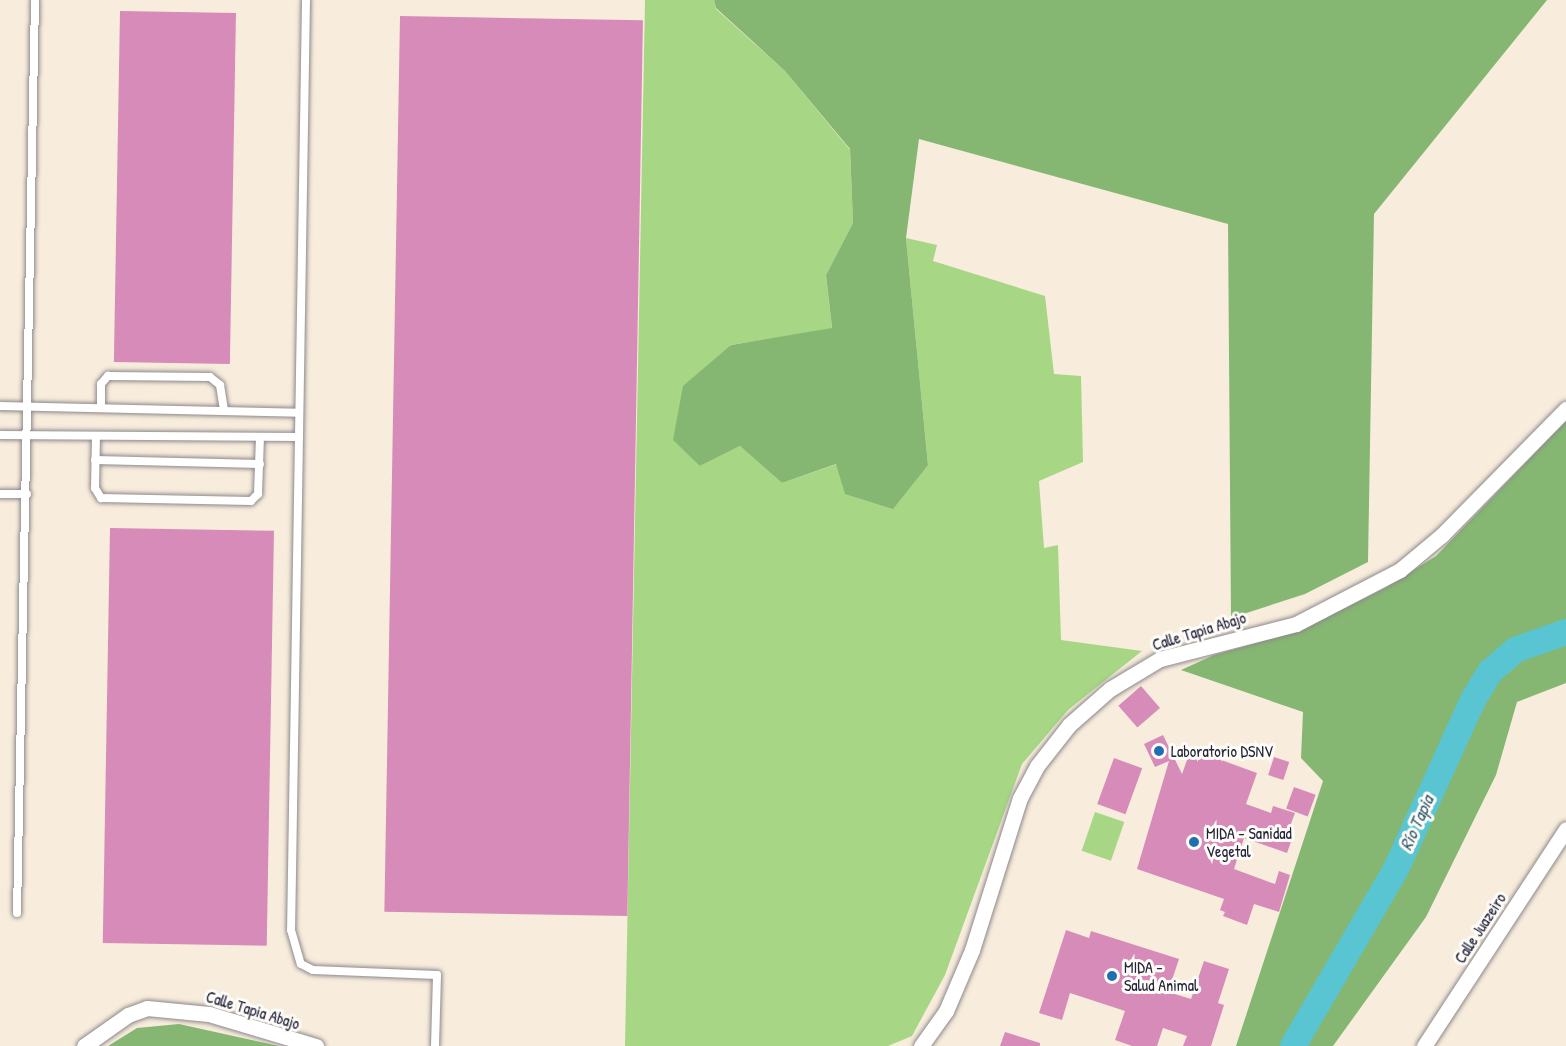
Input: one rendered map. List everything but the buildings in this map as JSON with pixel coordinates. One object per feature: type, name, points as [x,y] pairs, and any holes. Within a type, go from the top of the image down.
[{"type":"street","name":"Calle Tapia Abajo","points":[[921,1046],[946,1011],[972,950],[1020,798],[1037,766],[1069,725],[1110,688],[1160,659],[1296,624],[1400,570],[1442,535],[1566,409]]},
{"type":"street","name":"Calle Juazeiro","points":[[1424,1046],[1566,830]]},
{"type":"street","name":"Calle Tapia Abajo","points":[[84,1046],[128,1015],[147,1008],[162,1008],[208,1014],[315,1046]]},
{"type":"lane","points":[[17,913],[29,406],[35,0]]},
{"type":"lane","points":[[306,0],[291,930],[301,964],[313,970],[437,975],[435,1046]]},
{"type":"lane","points":[[101,408],[101,384],[108,376],[210,376],[220,385],[224,411]]},
{"type":"lane","points":[[0,406],[299,413]]},
{"type":"lane","points":[[0,435],[299,437]]},
{"type":"lane","points":[[96,436],[95,488],[102,498],[251,501],[258,494],[260,437]]},
{"type":"lane","points":[[95,460],[260,464]]},
{"type":"lane","points":[[0,494],[27,494]]},
{"type":"green space","points":[[645,0],[714,0],[716,9],[785,71],[850,150],[853,223],[826,275],[832,329],[730,345],[700,466],[740,446],[782,483],[837,464],[928,465],[906,238],[937,245],[933,261],[1045,296],[1054,374],[1081,376],[1083,462],[1039,481],[1044,548],[1058,545],[1061,640],[1142,651],[1068,710],[1022,764],[945,975],[912,1036],[888,1046],[625,1046]]},
{"type":"green space","points":[[714,0],[1547,0],[1374,214],[1368,562],[1305,594],[1231,618],[1228,224],[919,139],[906,238],[928,465],[893,509],[845,494],[836,464],[782,483],[740,446],[700,466],[673,440],[683,386],[731,345],[832,328],[826,275],[853,223],[850,149],[785,71],[716,8]]},
{"type":"green space","points":[[1566,421],[1566,683],[1517,702],[1496,775],[1426,917],[1333,1046],[1236,1046],[1323,781],[1301,758],[1303,712],[1181,670],[1214,655],[1299,631],[1385,588],[1436,556]]},
{"type":"green space","points":[[1095,812],[1124,822],[1111,861],[1082,851]]},
{"type":"green space","points":[[179,1024],[279,1046],[108,1046],[137,1028]]},
{"type":"waterway","name":"Río Tapia","points":[[1293,1046],[1396,869],[1473,700],[1490,672],[1515,650],[1566,632]]},
{"type":"place","name":"Laboratorio DSNV","points":[[1159,751]]},
{"type":"place","name":"MIDA - Sanidad Vegetal","points":[[1194,842]]},
{"type":"place","name":"MIDA - Salud Animal","points":[[1112,976]]}]
